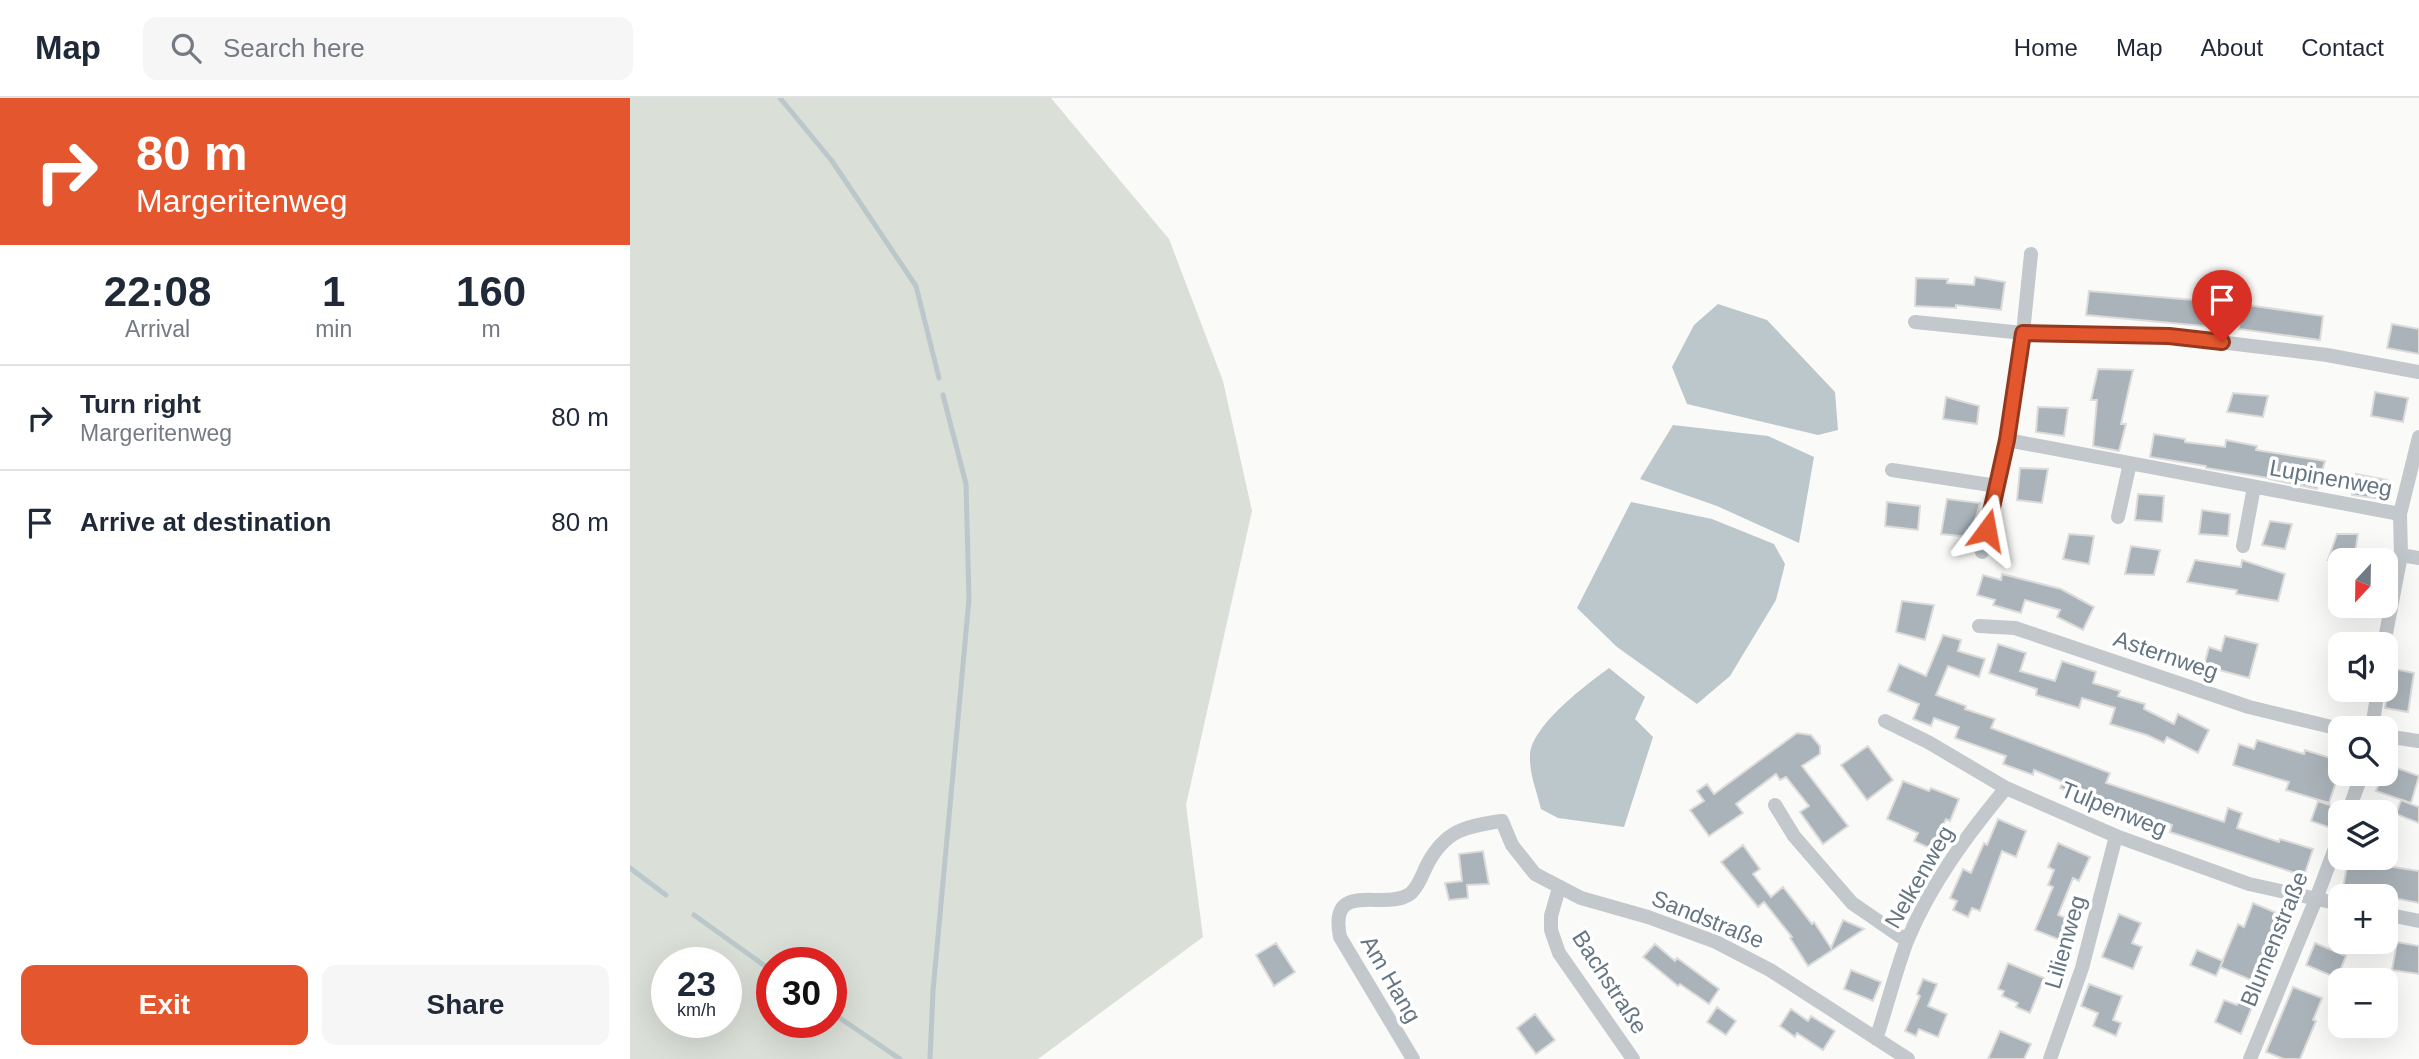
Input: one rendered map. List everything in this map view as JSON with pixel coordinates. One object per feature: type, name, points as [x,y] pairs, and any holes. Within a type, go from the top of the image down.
[{"type":"street","points":[[1982,552],[2007,440],[2023,333],[2031,254]]},
{"type":"street","points":[[1915,322],[2023,333],[2169,336],[2327,355],[2419,372]]},
{"type":"street","points":[[2386,632],[2401,555],[2400,514],[2419,437]]},
{"type":"street","name":"Lupinenweg","points":[[2007,440],[2400,514]]},
{"type":"street","points":[[2118,517],[2130,463]]},
{"type":"street","points":[[1892,470],[1997,486]]},
{"type":"street","name":"Lupinenweg","points":[[2243,546],[2254,487]]},
{"type":"street","points":[[2401,555],[2419,558]]},
{"type":"street","name":"Asternweg","points":[[1979,626],[2015,628],[2249,707],[2328,727]]},
{"type":"street","name":"Tulpenweg","points":[[1885,721],[1928,742],[2006,788],[2116,836],[2249,884],[2328,902]]},
{"type":"street","points":[[2398,738],[2419,741]]},
{"type":"street","name":"Nelkenweg","points":[[1877,1039],[1907,942],[1949,863],[1975,825],[2006,788]]},
{"type":"street","points":[[1775,804],[1794,836],[1852,904],[1907,942]]},
{"type":"street","name":"Sandstraße","points":[[1502,821],[1512,845],[1535,874],[1581,898],[1648,917],[1716,942],[1770,970],[1908,1059]]},
{"type":"street","name":"Am Hang","points":[[1413,1059],[1340,937],[1337,920],[1341,909],[1349,902],[1399,899],[1409,895],[1417,887],[1442,842],[1461,829],[1502,821]]},
{"type":"street","name":"Lilienweg","points":[[2050,1059],[2082,968],[2116,836]]},
{"type":"street","name":"Blumenstraße","points":[[2250,1059],[2328,867]]},
{"type":"street","name":"Bachstraße","points":[[1559,888],[1551,916],[1551,930],[1559,953],[1633,1059]]},
{"type":"street","points":[[2398,917],[2419,921]]},
{"type":"shaded area","points":[[630,98],[1051,98],[1169,239],[1223,381],[1252,511],[1186,805],[1203,937],[1038,1059],[630,1059]]},
{"type":"shaded area","points":[[1718,304],[1767,320],[1835,392],[1838,430],[1818,435],[1687,404],[1672,367],[1694,325]]},
{"type":"shaded area","points":[[1673,425],[1768,436],[1814,457],[1799,543],[1717,506],[1640,479]]},
{"type":"shaded area","points":[[1631,502],[1712,519],[1774,544],[1785,564],[1776,600],[1730,676],[1697,704],[1617,647],[1577,608]]},
{"type":"shaded area","points":[[1609,668],[1645,697],[1635,719],[1653,737],[1624,827],[1558,818],[1541,809],[1530,762],[1533,743],[1550,719],[1574,695]]},
{"type":"building","points":[[1975,277],[2005,282],[2001,310],[1956,305],[1956,308],[1915,306],[1916,278],[1948,279],[1947,283],[1974,285]]},
{"type":"building","points":[[2089,291],[2217,302],[2214,327],[2086,315]]},
{"type":"building","points":[[2241,304],[2323,316],[2320,340],[2239,329]]},
{"type":"building","points":[[2392,324],[2419,329],[2419,354],[2387,348]]},
{"type":"building","points":[[2098,369],[2133,370],[2121,424],[2126,424],[2119,451],[2093,446],[2097,400],[2091,400]]},
{"type":"building","points":[[2375,392],[2408,398],[2403,422],[2371,416]]},
{"type":"building","points":[[2233,393],[2268,396],[2263,417],[2227,412]]},
{"type":"building","points":[[1946,397],[1979,406],[1977,424],[1943,419]]},
{"type":"building","points":[[2038,407],[2068,408],[2064,436],[2036,432]]},
{"type":"building","points":[[2154,434],[2185,439],[2185,442],[2225,447],[2226,440],[2257,446],[2256,450],[2325,461],[2317,489],[2150,457]]},
{"type":"building","points":[[2020,468],[2048,469],[2042,503],[2017,500]]},
{"type":"building","points":[[2356,474],[2387,480],[2381,499],[2352,495]]},
{"type":"building","points":[[2138,494],[2164,496],[2162,522],[2135,520]]},
{"type":"building","points":[[1947,499],[1980,503],[1970,537],[1941,534]]},
{"type":"building","points":[[1887,502],[1920,506],[1918,530],[1885,526]]},
{"type":"building","points":[[2202,510],[2230,514],[2228,536],[2199,534]]},
{"type":"building","points":[[2270,521],[2292,524],[2285,549],[2262,545]]},
{"type":"building","points":[[2069,534],[2094,536],[2089,564],[2063,559]]},
{"type":"building","points":[[2337,534],[2358,534],[2356,548],[2332,548]]},
{"type":"building","points":[[2131,546],[2160,550],[2154,575],[2125,574]]},
{"type":"building","points":[[2195,560],[2241,567],[2242,560],[2285,574],[2278,601],[2236,594],[2237,590],[2187,582]]},
{"type":"building","points":[[2002,574],[2061,589],[2094,607],[2083,630],[2057,617],[2060,610],[2025,600],[2021,613],[1993,605],[1995,600],[1977,595],[1983,575],[2001,580]]},
{"type":"building","points":[[1902,601],[1934,605],[1925,640],[1896,632]]},
{"type":"building","points":[[1943,635],[1961,640],[1958,651],[1985,659],[1979,677],[1948,666],[1936,695],[1995,719],[1991,728],[2110,773],[2106,783],[2224,822],[2228,808],[2242,813],[2237,828],[2279,842],[2280,839],[2313,849],[2304,876],[2170,832],[2172,825],[2148,818],[2146,827],[2115,817],[2117,811],[2060,788],[2063,782],[2034,770],[2033,775],[2003,764],[2006,756],[1955,738],[1959,727],[1934,718],[1931,726],[1913,719],[1919,704],[1888,691],[1899,664],[1926,676]]},
{"type":"building","points":[[2225,636],[2258,644],[2249,678],[2204,666],[2209,647],[2221,651]]},
{"type":"building","points":[[1998,644],[2026,653],[2020,671],[2055,681],[2062,661],[2096,672],[2093,683],[2120,691],[2118,696],[2145,704],[2144,709],[2174,724],[2178,714],[2209,730],[2198,753],[2167,737],[2164,743],[2110,724],[2115,708],[2082,698],[2079,708],[2036,695],[2037,689],[1989,673]]},
{"type":"building","points":[[2398,670],[2414,673],[2408,712],[2385,708],[2386,702],[2398,702]]},
{"type":"building","points":[[1797,733],[1811,735],[1820,746],[1820,754],[1802,766],[1848,826],[1823,844],[1800,812],[1809,806],[1786,777],[1780,780],[1776,774],[1736,804],[1743,813],[1709,836],[1690,810],[1704,801],[1697,791],[1707,784],[1714,794]]},
{"type":"building","points":[[2257,740],[2304,754],[2305,750],[2328,757],[2328,786],[2335,786],[2330,800],[2328,803],[2286,790],[2289,782],[2233,765],[2239,744],[2254,749]]},
{"type":"building","points":[[1868,746],[1893,780],[1867,800],[1841,765]]},
{"type":"building","points":[[2398,768],[2419,776],[2411,803],[2376,791],[2378,786],[2398,786]]},
{"type":"building","points":[[1903,781],[1959,799],[1950,821],[1946,819],[1932,849],[1914,841],[1918,833],[1887,819]]},
{"type":"building","points":[[2401,800],[2419,807],[2419,823],[2398,815]]},
{"type":"building","points":[[2318,801],[2328,804],[2328,827],[2311,821]]},
{"type":"building","points":[[1998,819],[2026,831],[2016,857],[2002,851],[1980,911],[1972,908],[1968,917],[1953,910],[1957,901],[1950,898],[1963,869],[1971,873]]},
{"type":"building","points":[[2058,843],[2090,857],[2079,881],[2073,878],[2058,915],[2074,921],[2065,942],[2035,930],[2053,887],[2048,885],[2054,870],[2048,867]]},
{"type":"building","points":[[1743,845],[1760,869],[1753,874],[1771,897],[1783,887],[1812,924],[1814,922],[1831,948],[1843,920],[1864,929],[1808,966],[1790,938],[1792,937],[1764,902],[1758,907],[1721,862]]},
{"type":"building","points":[[1483,851],[1489,884],[1467,885],[1468,898],[1449,900],[1445,883],[1462,881],[1459,854]]},
{"type":"building","points":[[2398,868],[2419,871],[2419,903],[2398,899],[2398,884],[2344,884],[2346,870],[2398,870]]},
{"type":"building","points":[[2253,903],[2284,916],[2258,983],[2220,967],[2238,924],[2244,927]]},
{"type":"building","points":[[2119,914],[2141,923],[2132,943],[2142,947],[2133,969],[2102,957]]},
{"type":"building","points":[[2398,942],[2419,946],[2419,974],[2392,968],[2395,954],[2398,954]]},
{"type":"building","points":[[1276,943],[1295,972],[1274,986],[1256,955]]},
{"type":"building","points":[[2315,943],[2328,948],[2328,954],[2346,956],[2341,968],[2328,968],[2328,974],[2306,965]]},
{"type":"building","points":[[1655,944],[1675,961],[1677,958],[1719,989],[1709,1004],[1680,984],[1678,986],[1643,957]]},
{"type":"building","points":[[2197,950],[2223,961],[2216,976],[2190,965]]},
{"type":"building","points":[[2008,963],[2044,978],[2030,1013],[2016,1007],[2018,1003],[2002,996],[2004,991],[1998,989]]},
{"type":"building","points":[[1851,970],[1881,982],[1873,1001],[1844,989]]},
{"type":"building","points":[[1923,979],[1937,984],[1928,1006],[1947,1014],[1938,1037],[1919,1029],[1916,1036],[1905,1031],[1920,996],[1917,994]]},
{"type":"building","points":[[2089,984],[2122,996],[2113,1020],[2121,1023],[2116,1036],[2093,1026],[2098,1013],[2081,1006]]},
{"type":"building","points":[[2293,987],[2322,998],[2313,1020],[2316,1021],[2300,1059],[2284,1059],[2266,1052]]},
{"type":"building","points":[[2241,997],[2254,1002],[2241,1034],[2215,1022],[2224,1000],[2237,1005]]},
{"type":"building","points":[[1717,1007],[1736,1021],[1726,1035],[1707,1022]]},
{"type":"building","points":[[1791,1009],[1808,1021],[1811,1016],[1835,1031],[1823,1050],[1797,1033],[1795,1037],[1780,1026]]},
{"type":"building","points":[[1535,1014],[1555,1040],[1536,1054],[1517,1028]]},
{"type":"building","points":[[2000,1031],[2031,1044],[2024,1059],[1988,1059]]},
{"type":"waterway","points":[[780,98],[832,161],[916,286],[939,378]]},
{"type":"waterway","points":[[930,1059],[933,991],[969,599],[966,484],[943,395]]},
{"type":"waterway","points":[[630,868],[666,895]]},
{"type":"waterway","points":[[694,915],[756,960]]},
{"type":"waterway","points":[[847,1023],[900,1059]]},
{"type":"route","points":[[1987,530],[2007,440],[2023,333],[2169,336],[2222,342]]}]
